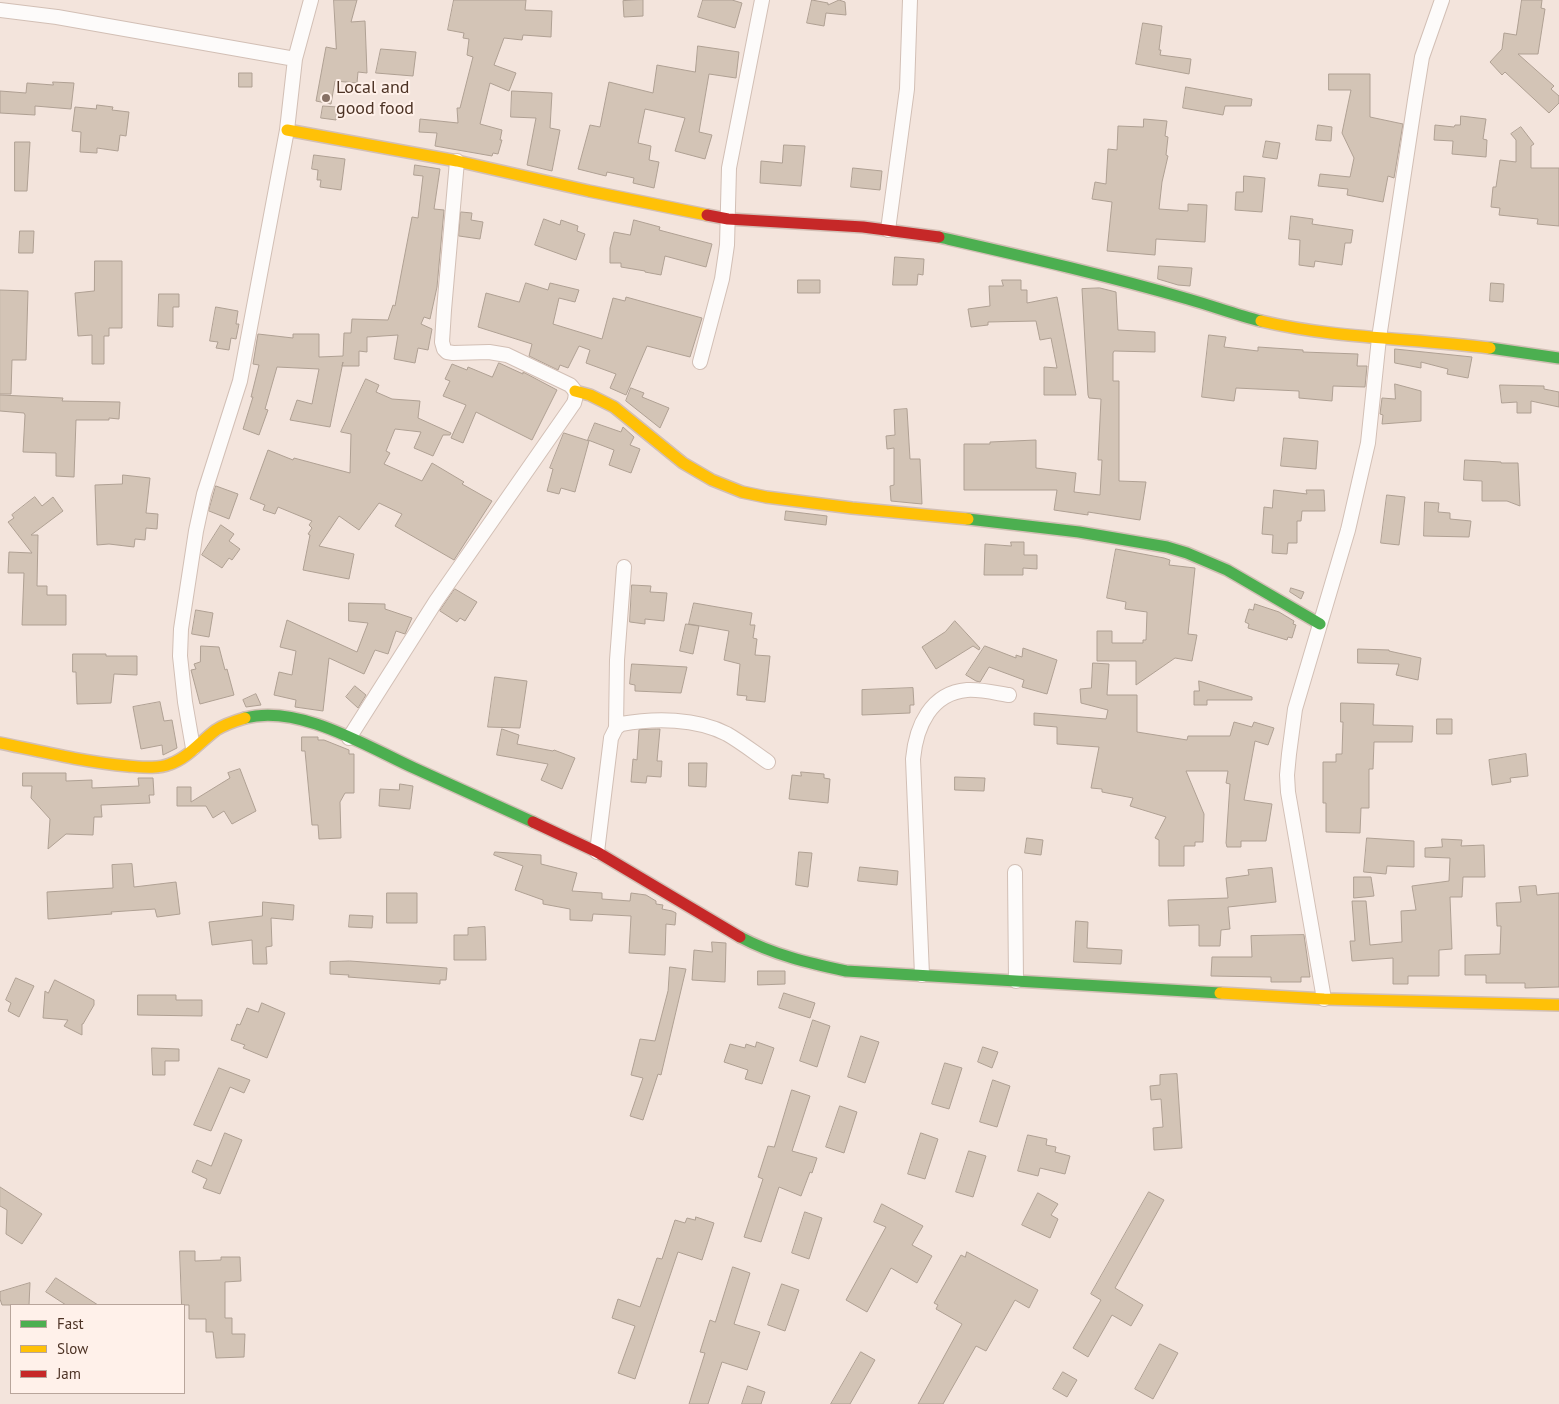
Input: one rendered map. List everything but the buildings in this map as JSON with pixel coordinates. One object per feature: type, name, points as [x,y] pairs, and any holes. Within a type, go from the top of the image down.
[{"type":"street","points":[[193,748],[180,656],[182,621],[196,531],[204,494],[240,381],[287,130],[295,59],[311,0]]},
{"type":"street","points":[[700,362],[722,279],[727,245],[729,168],[762,0]]},
{"type":"street","points":[[888,230],[907,89],[910,0]]},
{"type":"street","points":[[1324,999],[1288,792],[1287,775],[1294,709],[1348,530],[1368,443],[1379,338],[1422,57],[1442,0]]},
{"type":"street","points":[[0,10],[57,17],[295,59]]},
{"type":"street","points":[[287,130],[457,161],[589,192],[728,219],[806,223],[934,236],[1024,256],[1284,326],[1379,338],[1445,342],[1559,358]]},
{"type":"street","points":[[457,161],[442,342],[447,352],[489,352],[507,355],[570,385],[576,391],[597,397],[616,406],[682,462],[710,478],[740,491],[756,495],[882,512],[1006,523],[1167,546],[1210,562],[1320,624]]},
{"type":"street","points":[[349,738],[436,601],[574,402],[576,391]]},
{"type":"street","points":[[616,728],[616,668],[624,567]]},
{"type":"street","points":[[922,975],[913,759],[914,741],[932,707],[947,694],[969,690],[1009,695]]},
{"type":"street","points":[[0,743],[103,764],[153,767],[170,764],[219,729],[236,720],[257,716],[279,716],[303,720],[349,738],[597,852],[733,934],[762,948],[794,959],[846,970],[1324,999],[1559,1005]]},
{"type":"street","points":[[597,852],[611,738],[616,728],[621,724],[635,721],[696,724],[726,734],[768,762]]},
{"type":"street","points":[[1015,872],[1016,981]]},
{"type":"traffic: fast","points":[[939,237],[1126,282],[1261,321]]},
{"type":"traffic: fast","points":[[1490,348],[1559,358]]},
{"type":"traffic: fast","points":[[968,519],[1079,532],[1167,547],[1187,553],[1227,570],[1320,624]]},
{"type":"traffic: fast","points":[[245,718],[266,715],[287,717],[332,729],[533,822]]},
{"type":"traffic: fast","points":[[740,937],[779,954],[846,971],[1220,993]]},
{"type":"traffic: slow","points":[[287,130],[457,161],[707,215]]},
{"type":"traffic: slow","points":[[1261,321],[1346,335],[1490,348]]},
{"type":"traffic: slow","points":[[575,391],[590,395],[614,407],[683,463],[712,480],[742,492],[852,508],[968,519]]},
{"type":"traffic: slow","points":[[0,743],[96,762],[139,767],[160,767],[183,758],[219,728],[245,718]]},
{"type":"traffic: slow","points":[[1220,993],[1324,999],[1559,1005]]},
{"type":"traffic: jam","points":[[707,215],[728,219],[863,227],[939,237]]},
{"type":"traffic: jam","points":[[533,822],[597,852],[740,937]]},
{"type":"place","name":"Local and good food","points":[[326,98]]}]
